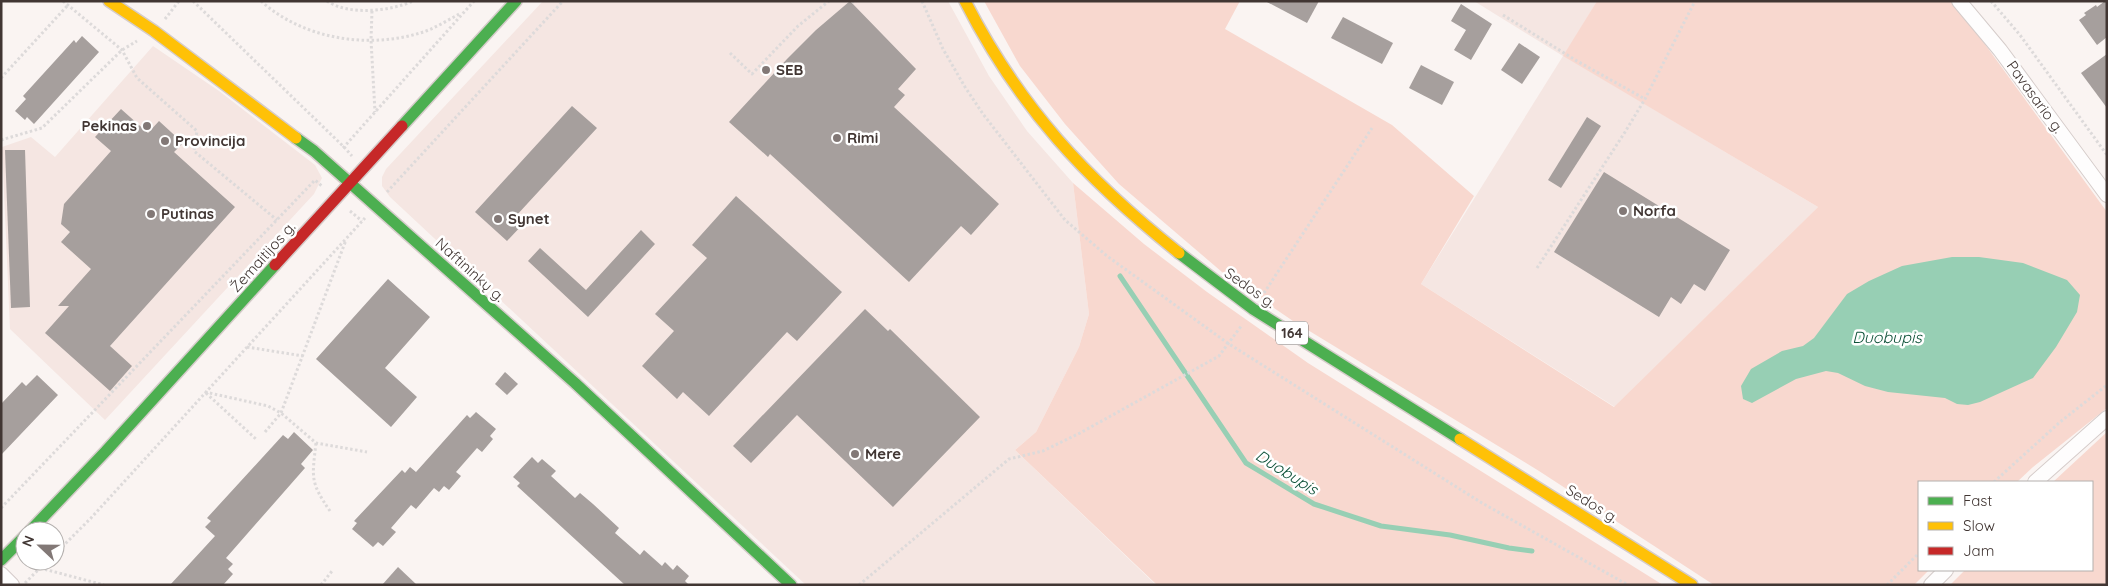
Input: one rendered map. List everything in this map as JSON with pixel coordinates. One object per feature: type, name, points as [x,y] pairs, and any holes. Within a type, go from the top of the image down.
[{"type":"main road","name":"Naftininkų g.","points":[[109,1],[154,31],[314,151],[575,383],[791,585]]},
{"type":"main road","name":"Žemaitijos g.","points":[[40,521],[106,451],[516,1]]},
{"type":"main road","name":"Sedos g.","points":[[965,1],[999,63],[1028,105],[1061,145],[1110,195],[1158,237],[1203,273],[1254,309],[1692,585]]},
{"type":"main road","points":[[1,560],[15,546]]},
{"type":"street","name":"Pavasario g.","points":[[1959,1],[2000,50],[2107,195]]},
{"type":"street","points":[[2036,481],[2107,418]]},
{"type":"street","points":[[1931,585],[1945,571]]},
{"type":"street","points":[[1,574],[12,585]]},
{"type":"path","points":[[62,1],[122,50],[137,78],[197,131],[194,151],[277,220]]},
{"type":"path","points":[[193,1],[344,147],[362,170]]},
{"type":"path","points":[[261,1],[272,11],[314,32],[348,40],[371,40],[420,33],[464,12]]},
{"type":"path","points":[[328,1],[334,6],[372,11],[413,1]]},
{"type":"path","points":[[1,508],[315,180],[474,1]]},
{"type":"path","points":[[65,544],[92,518],[563,1]]},
{"type":"path","points":[[730,53],[752,74],[798,26],[829,1]]},
{"type":"path","points":[[852,1],[855,3],[856,1]]},
{"type":"path","points":[[1537,268],[1626,132],[1695,1]]},
{"type":"path","points":[[1991,1],[2020,35],[2107,155]]},
{"type":"path","points":[[1,78],[68,5]]},
{"type":"path","points":[[372,11],[371,40],[375,112]]},
{"type":"path","points":[[1503,15],[1584,66],[1645,99]]},
{"type":"path","points":[[1,140],[42,128],[122,50],[154,31]]},
{"type":"path","points":[[859,585],[1009,459],[1043,451],[1080,433],[1219,356],[1254,309],[1372,128]]},
{"type":"path","points":[[315,180],[362,222]]},
{"type":"path","points":[[265,432],[281,413],[347,237]]},
{"type":"path","points":[[247,347],[303,356]]},
{"type":"path","points":[[1995,481],[2060,422],[2107,385]]},
{"type":"path","points":[[206,392],[268,406],[281,413],[316,443],[367,452]]},
{"type":"path","points":[[206,392],[257,440]]},
{"type":"path","points":[[316,443],[312,477],[319,495],[330,511]]},
{"type":"path","points":[[1887,585],[1918,555]]},
{"type":"path","points":[[23,585],[37,571]]},
{"type":"path","points":[[51,571],[104,585]]},
{"type":"path","points":[[321,585],[332,571]]},
{"type":"shaded area","points":[[543,1],[948,1],[989,76],[1027,131],[1073,183],[1089,314],[1079,347],[1036,432],[1015,450],[1156,585],[806,585],[390,197],[382,186],[382,177],[386,169]]},
{"type":"shaded area","points":[[984,1],[1240,1],[1225,29],[1392,125],[1474,196],[1421,284],[1614,407],[1818,207],[1563,56],[1597,1],[1950,1],[1979,36],[2107,212],[2107,408],[2018,481],[1918,481],[1918,571],[1928,571],[1914,585],[1714,585],[1539,471],[1293,321],[1222,272],[1119,184],[1065,124],[1020,66]]},
{"type":"shaded area","points":[[1474,1],[1597,1],[1564,56],[1818,207],[1615,407],[1421,284],[1563,56]]},
{"type":"shaded area","points":[[153,46],[219,91],[315,165],[322,178],[314,194],[105,420],[10,329],[2,147],[31,137],[55,157]]},
{"type":"shaded area","points":[[1073,183],[1144,244],[1207,292],[1308,363],[1663,585],[1157,585],[1015,450],[1036,432],[1079,347],[1089,314]]},
{"type":"shaded area","points":[[2107,432],[2107,585],[1950,585],[1964,571],[2093,571],[2093,481],[2054,481]]},
{"type":"water","points":[[1952,257],[1979,257],[2023,263],[2067,280],[2080,295],[2077,312],[2056,347],[2033,378],[1980,402],[1968,405],[1957,404],[1945,398],[1888,392],[1865,386],[1838,373],[1826,371],[1796,379],[1752,403],[1743,399],[1741,386],[1751,369],[1782,351],[1803,346],[1814,338],[1847,294],[1869,281],[1902,266]]},
{"type":"building","name":"Rimi","points":[[850,1],[916,69],[898,89],[905,95],[894,107],[999,204],[971,235],[961,226],[909,282],[770,154],[768,157],[729,122],[816,30]]},
{"type":"building","points":[[1265,1],[1319,1],[1307,23]]},
{"type":"building","points":[[2107,1],[2107,37],[2097,45],[2079,20],[2086,15],[2084,13]]},
{"type":"building","points":[[1461,4],[1492,24],[1471,60],[1454,50],[1466,30],[1451,21]]},
{"type":"building","points":[[1343,17],[1393,43],[1382,64],[1331,38]]},
{"type":"building","points":[[82,36],[99,52],[34,124],[27,117],[25,120],[15,111],[26,99],[23,96],[74,40],[76,43]]},
{"type":"building","points":[[1519,43],[1540,57],[1522,84],[1501,70]]},
{"type":"building","points":[[2107,54],[2107,108],[2081,73]]},
{"type":"building","points":[[1421,65],[1454,82],[1442,105],[1409,88]]},
{"type":"building","points":[[572,106],[597,128],[516,216],[524,223],[507,241],[475,212]]},
{"type":"building","points":[[121,109],[148,133],[159,121],[183,143],[174,152],[235,207],[110,346],[132,366],[110,391],[45,333],[69,306],[58,306],[91,269],[61,242],[70,232],[61,224],[64,204],[111,151],[95,137]]},
{"type":"building","points":[[1587,117],[1601,126],[1561,188],[1548,180]]},
{"type":"building","points":[[5,150],[25,150],[30,307],[11,308]]},
{"type":"building","name":"Norfa","points":[[1604,172],[1730,250],[1705,291],[1694,284],[1681,304],[1671,297],[1659,317],[1554,252]]},
{"type":"building","points":[[736,196],[842,292],[797,341],[787,332],[709,416],[683,392],[677,399],[642,366],[674,331],[655,314],[707,258],[692,245]]},
{"type":"building","points":[[641,230],[655,244],[588,317],[528,261],[540,248],[586,290]]},
{"type":"building","points":[[388,279],[430,317],[385,368],[417,397],[391,427],[316,359]]},
{"type":"building","points":[[865,309],[888,331],[890,329],[980,417],[893,507],[797,415],[751,463],[733,446]]},
{"type":"building","points":[[505,372],[518,384],[507,395],[495,384]]},
{"type":"building","points":[[37,375],[58,395],[1,455],[1,404],[22,382],[26,386]]},
{"type":"building","points":[[476,412],[496,429],[490,436],[493,439],[482,452],[477,448],[456,472],[461,476],[449,490],[444,486],[439,492],[434,488],[416,509],[411,505],[391,528],[396,532],[383,546],[378,542],[373,547],[352,529],[357,523],[354,521],[402,470],[405,473],[410,467],[416,472],[467,415],[470,418]]},
{"type":"building","points":[[294,432],[313,450],[301,464],[305,468],[226,558],[233,564],[228,569],[233,574],[223,585],[170,585],[215,536],[205,527],[211,521],[207,518],[283,435],[288,439]]},
{"type":"building","points":[[532,457],[538,463],[542,459],[556,471],[551,476],[575,498],[580,493],[593,504],[619,528],[615,533],[640,555],[644,550],[662,566],[665,562],[673,570],[677,565],[689,576],[685,581],[689,585],[625,585],[517,486],[520,483],[513,477]]},
{"type":"building","points":[[398,567],[417,585],[382,585]]},
{"type":"waterway","name":"Duobupis","points":[[1120,276],[1246,463],[1314,504],[1381,526],[1450,535],[1532,551]]},
{"type":"traffic: fast","points":[[402,126],[516,1]]},
{"type":"traffic: fast","points":[[296,138],[314,151],[575,383],[791,585]]},
{"type":"traffic: fast","points":[[1179,253],[1253,309],[1460,439]]},
{"type":"traffic: fast","points":[[40,521],[106,451],[275,265]]},
{"type":"traffic: fast","points":[[1,560],[15,546]]},
{"type":"traffic: slow","points":[[109,1],[154,31],[296,138]]},
{"type":"traffic: slow","points":[[965,1],[1008,75],[1057,139],[1114,197],[1179,253]]},
{"type":"traffic: slow","points":[[1460,439],[1692,585]]},
{"type":"traffic: jam","points":[[275,265],[402,126]]},
{"type":"place","name":"SEB","points":[[766,70]]},
{"type":"place","name":"Pekinas","points":[[147,126]]},
{"type":"place","name":"Rimi","points":[[837,138]]},
{"type":"place","name":"Provincija","points":[[165,141]]},
{"type":"place","name":"Norfa","points":[[1623,211]]},
{"type":"place","name":"Putinas","points":[[151,214]]},
{"type":"place","name":"Synet","points":[[498,219]]},
{"type":"place","name":"Mere","points":[[855,454]]}]
